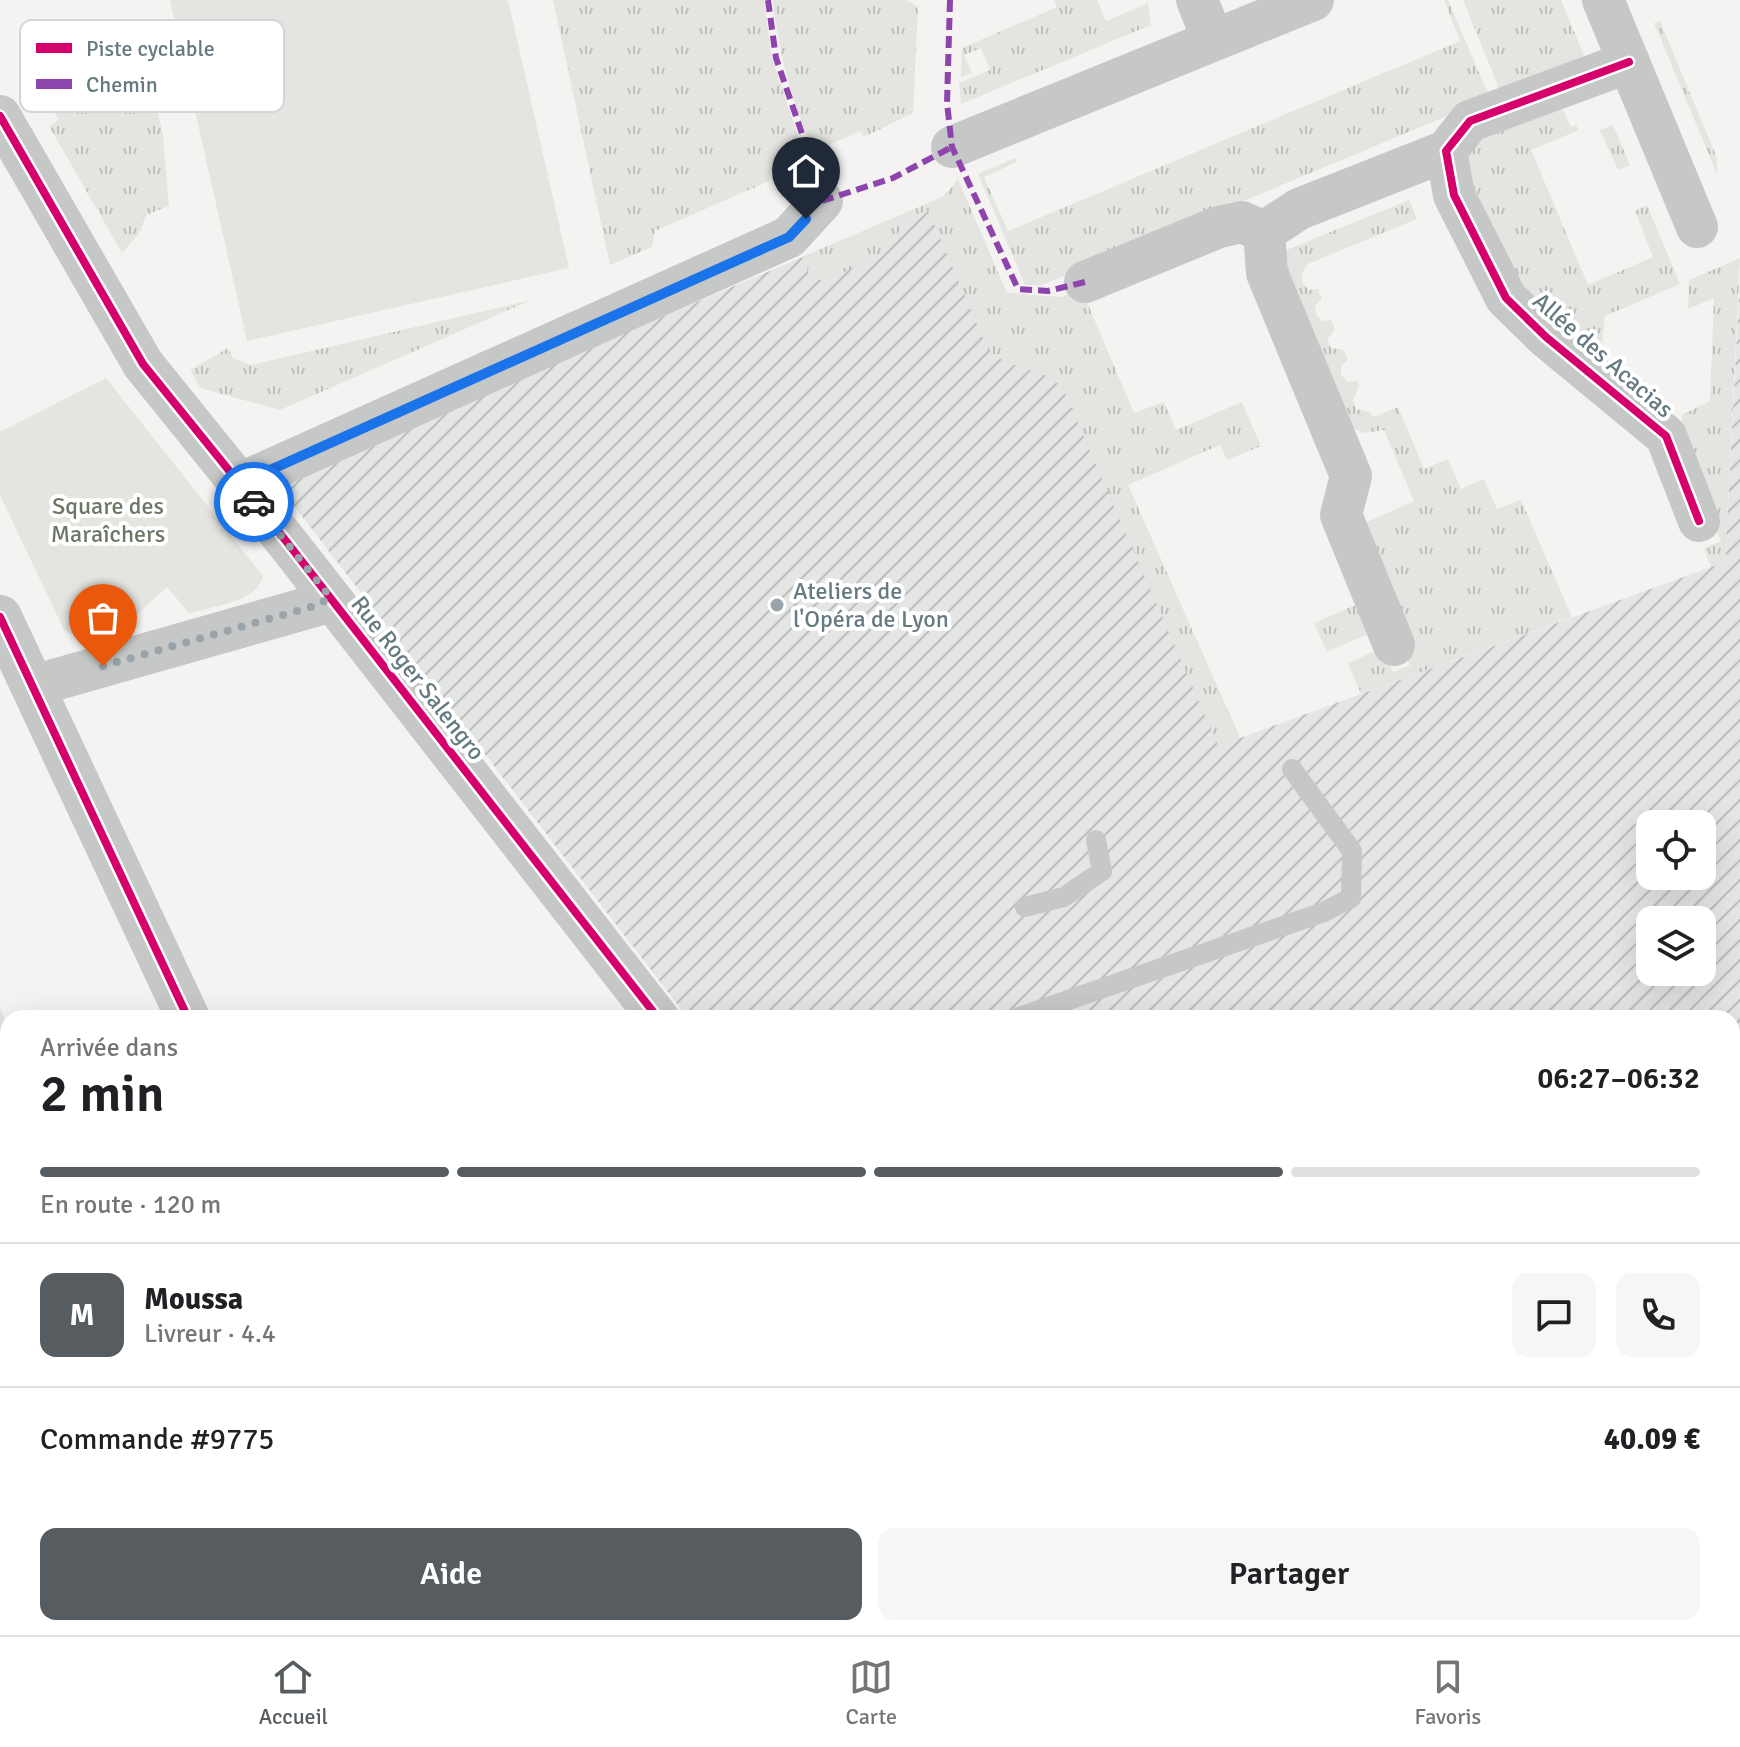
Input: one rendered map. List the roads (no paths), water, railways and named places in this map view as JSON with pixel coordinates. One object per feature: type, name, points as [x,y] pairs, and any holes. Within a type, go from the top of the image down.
[{"type":"street","points":[[1197,0],[1213,40]]},
{"type":"street","points":[[952,147],[1313,0]]},
{"type":"street","points":[[1603,0],[1697,227]]},
{"type":"street","points":[[1264,232],[1299,209],[1446,151],[1470,121],[1629,62]]},
{"type":"street","name":"Rue Roger Salengro","points":[[0,116],[143,364],[330,597],[652,1010]]},
{"type":"street","name":"Allée des Acacias","points":[[1446,151],[1454,195],[1506,298],[1546,337],[1666,436],[1699,521]]},
{"type":"street","points":[[239,484],[789,237],[822,201]]},
{"type":"street","points":[[1085,282],[1219,227],[1242,222],[1264,232]]},
{"type":"street","points":[[1264,232],[1267,273],[1351,476],[1341,515],[1394,645]]},
{"type":"street","points":[[33,686],[318,605],[330,597]]},
{"type":"street","points":[[0,617],[184,1010]]},
{"type":"lane","points":[[1039,1010],[1324,912],[1351,898],[1352,851],[1292,769]]},
{"type":"lane","points":[[1025,907],[1064,897],[1102,871],[1096,840]]},
{"type":"place","name":"Ateliers de l'Opéra de Lyon","points":[[777,605]]},
{"type":"park label","name":"Square des Maraîchers","points":[[108,520]]}]
